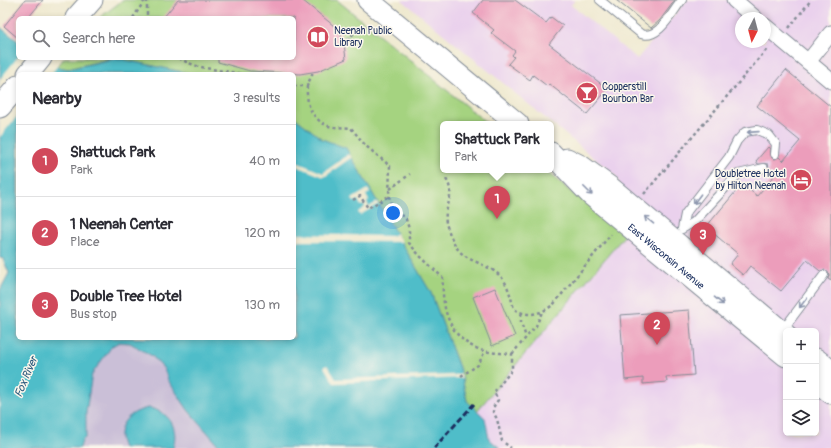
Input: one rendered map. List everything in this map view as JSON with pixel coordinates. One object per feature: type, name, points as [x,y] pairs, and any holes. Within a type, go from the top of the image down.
[{"type":"main road","points":[[78,16],[92,0]]},
{"type":"main road","points":[[368,0],[514,121]]},
{"type":"main road","points":[[30,72],[39,60]]},
{"type":"main road","points":[[0,107],[16,88]]},
{"type":"main road","name":"East Wisconsin Avenue","points":[[554,153],[581,166],[611,188],[783,332]]},
{"type":"main road","name":"East Wisconsin Avenue","points":[[673,241],[783,353]]},
{"type":"main road","points":[[819,362],[831,372]]},
{"type":"main road","points":[[819,383],[831,393]]},
{"type":"street","points":[[734,0],[748,12]]},
{"type":"street","points":[[771,31],[831,81]]},
{"type":"street","points":[[808,62],[831,33]]},
{"type":"lane","points":[[600,0],[641,34],[646,36],[655,34],[682,0]]},
{"type":"lane","points":[[673,241],[685,214],[729,157],[737,141],[745,132],[757,130],[769,135],[776,144],[775,154]]},
{"type":"lane","points":[[673,241],[694,222],[735,176],[744,172],[764,168]]},
{"type":"lane","points":[[787,328],[824,275]]},
{"type":"path","points":[[135,16],[146,0]]},
{"type":"path","points":[[146,0],[147,16]]},
{"type":"path","points":[[787,29],[811,0]]},
{"type":"path","points":[[344,46],[357,29]]},
{"type":"path","points":[[640,198],[768,48]]},
{"type":"path","points":[[182,60],[188,64],[204,69],[218,69],[231,72]]},
{"type":"path","points":[[313,72],[307,86],[308,104],[312,113],[327,126],[351,128],[366,146],[390,166],[389,196],[392,208],[406,219],[409,229],[409,243],[443,278],[443,303],[451,326],[458,336],[466,342],[485,351],[512,354]]},
{"type":"path","points":[[296,86],[307,86]]},
{"type":"path","points":[[390,189],[410,174]]},
{"type":"path","points":[[446,179],[451,192],[446,222],[457,249],[467,257],[492,268],[502,277],[510,290],[514,309],[521,314],[531,315],[543,312],[553,305],[608,237]]},
{"type":"path","points":[[353,200],[360,196],[368,208],[389,196]]},
{"type":"path","points":[[511,448],[502,441],[497,419],[493,412],[494,406],[498,400],[494,392],[512,370],[512,354],[536,326],[543,312]]},
{"type":"path","points":[[521,314],[521,322],[526,337]]},
{"type":"path","points":[[462,376],[478,365],[485,351]]},
{"type":"shaded area","points":[[402,0],[575,0],[571,5],[637,59],[687,0],[831,0],[831,448],[500,448],[489,439],[485,418],[477,411],[628,231],[621,188],[616,176],[554,125],[554,121],[549,121]]},
{"type":"shaded area","points":[[119,342],[129,343],[152,356],[164,369],[168,380],[188,410],[221,448],[80,448],[82,441],[86,436],[86,412],[92,374],[112,346]]},
{"type":"green space","points":[[123,0],[337,0],[484,121],[440,121],[440,173],[548,173],[575,195],[581,195],[625,235],[477,411],[467,401],[461,373],[431,293],[346,149],[322,139],[296,119],[296,72],[182,72],[126,60],[296,60],[296,16],[102,16]]},
{"type":"green space","points":[[62,60],[104,60],[68,69],[57,67]]},
{"type":"water","name":"Fox River","points":[[0,27],[16,39],[16,60],[27,60],[68,69],[107,60],[126,60],[182,72],[16,72],[16,340],[296,340],[296,119],[322,139],[346,148],[431,293],[461,373],[467,401],[485,418],[489,439],[500,448],[221,448],[188,410],[168,380],[164,369],[152,356],[130,343],[119,342],[112,346],[92,374],[86,412],[86,437],[82,441],[80,448],[0,448],[0,290],[9,273],[3,259],[0,258]]},
{"type":"water","points":[[149,408],[162,413],[171,422],[175,434],[173,448],[123,448],[120,440],[120,433],[125,421],[129,416]]},
{"type":"pier","points":[[16,59],[52,60],[58,65],[53,72],[16,72],[16,117],[0,137],[0,79]]},
{"type":"pier","points":[[349,154],[352,157],[324,177],[296,166],[296,162],[323,173]]},
{"type":"pier","points":[[368,189],[370,193],[366,195],[369,201],[367,202],[369,207],[377,202],[379,204],[360,215],[358,212],[365,207],[364,205],[361,206],[358,200],[354,202],[352,199]]},
{"type":"pier","points":[[396,233],[402,242],[296,241],[296,234],[392,236]]},
{"type":"pier","points":[[327,365],[336,379],[455,375],[461,373],[462,378],[334,383],[324,367]]},
{"type":"building","points":[[25,0],[43,0],[30,16],[16,16],[16,36],[4,26]]},
{"type":"building","name":"Neenah Public Library","points":[[178,0],[302,0],[339,30],[344,44],[346,59],[318,71],[300,74],[296,74],[296,72],[250,71],[218,62],[218,60],[296,60],[296,16],[165,16]]},
{"type":"building","points":[[483,0],[515,0],[546,23],[551,17],[563,26],[549,44],[608,89],[587,114],[549,84],[547,86],[533,75],[530,80],[508,64],[514,57],[512,55],[515,51],[491,33],[494,30],[473,13]]},
{"type":"building","points":[[616,0],[675,0],[660,20],[651,28]]},
{"type":"building","name":"Doubletree Hotel by Hilton Neenah","points":[[786,70],[831,107],[831,281],[828,279],[828,271],[820,271],[807,260],[781,291],[750,266],[743,275],[730,264],[738,254],[706,227],[742,184],[757,196],[774,176],[768,172],[768,164],[758,164],[756,161],[768,147],[772,158],[775,159],[779,157],[783,161],[800,141],[757,106]]},
{"type":"building","points":[[495,288],[515,336],[492,346],[473,297]]},
{"type":"building","points":[[689,310],[694,375],[666,377],[667,382],[643,384],[643,378],[625,380],[620,315]]},
{"type":"railway","points":[[434,448],[474,404]]},
{"type":"place","name":"Neenah Public Library","points":[[318,37]]},
{"type":"place","name":"Copperstill Bourbon Bar","points":[[587,93]]},
{"type":"place","name":"Doubletree Hotel by Hilton Neenah","points":[[801,180]]},
{"type":"place","name":"Shattuck Park","points":[[497,219]]},
{"type":"place","name":"Double Tree Hotel","points":[[703,255]]},
{"type":"place","name":"1 Neenah Center","points":[[657,345]]}]
